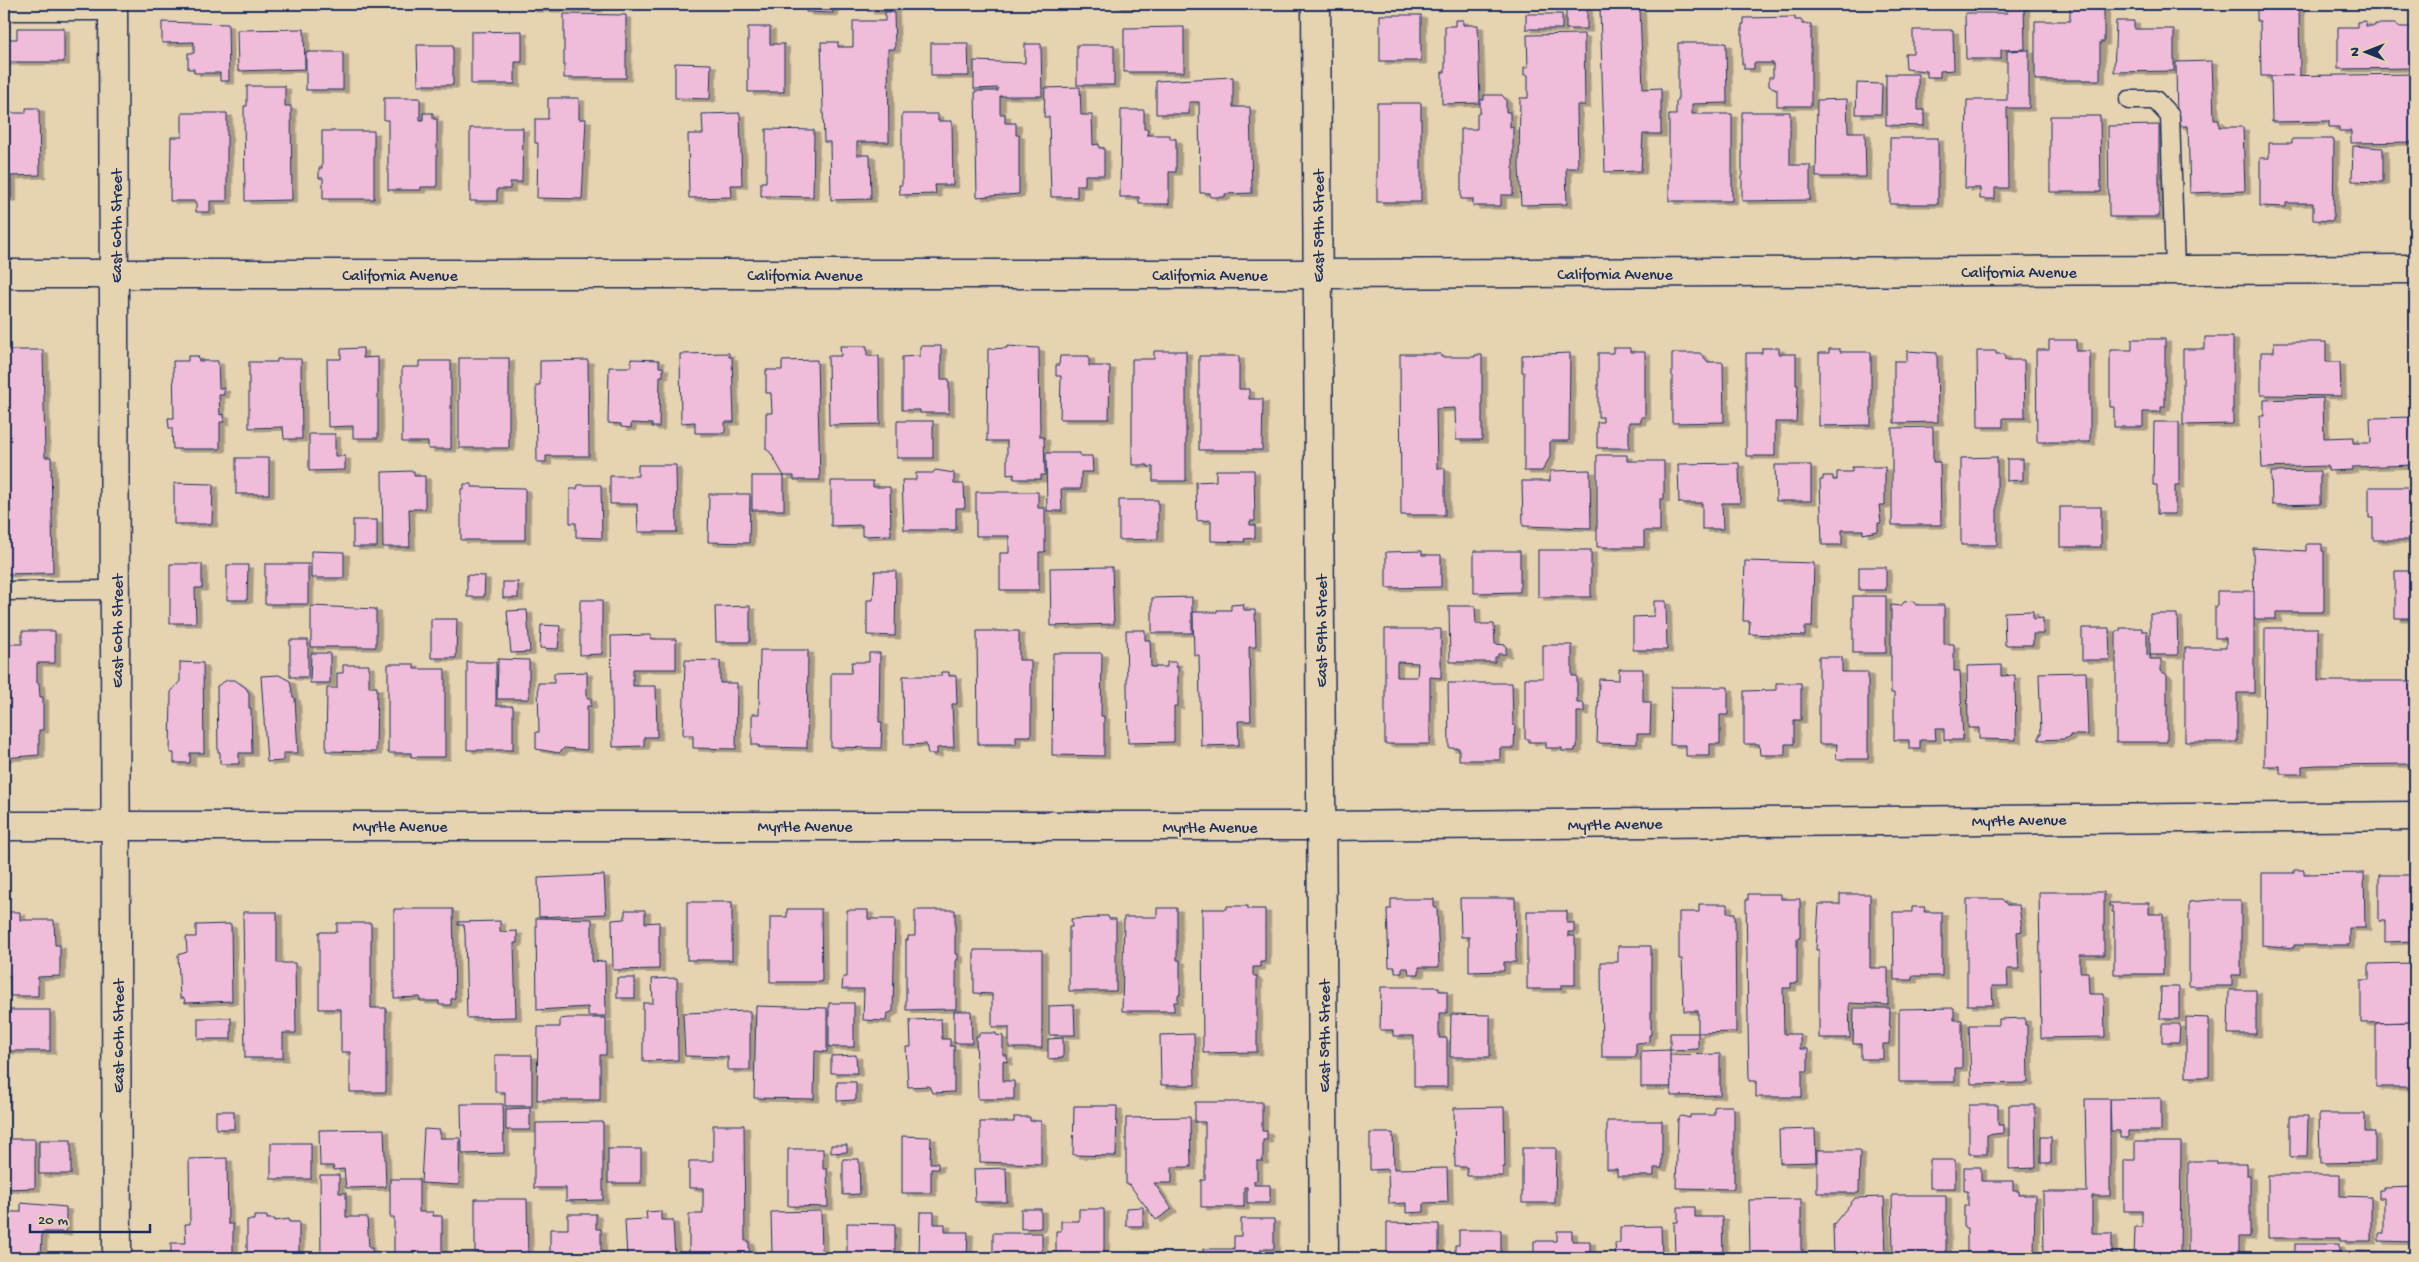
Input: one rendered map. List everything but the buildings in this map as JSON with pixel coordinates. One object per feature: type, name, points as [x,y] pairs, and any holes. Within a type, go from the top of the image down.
[{"type":"street","name":"East 59th Street","points":[[1316,4],[1324,1258]]},
{"type":"street","name":"East 60th Street","points":[[113,7],[117,1258]]},
{"type":"street","name":"California Avenue","points":[[4,274],[1318,274],[2415,269]]},
{"type":"street","name":"Myrtle Avenue","points":[[4,826],[1322,826],[2415,816]]},
{"type":"lane","points":[[4,11],[113,7]]},
{"type":"lane","points":[[2129,100],[2155,100],[2170,116],[2175,270]]},
{"type":"lane","points":[[4,592],[116,590]]}]
